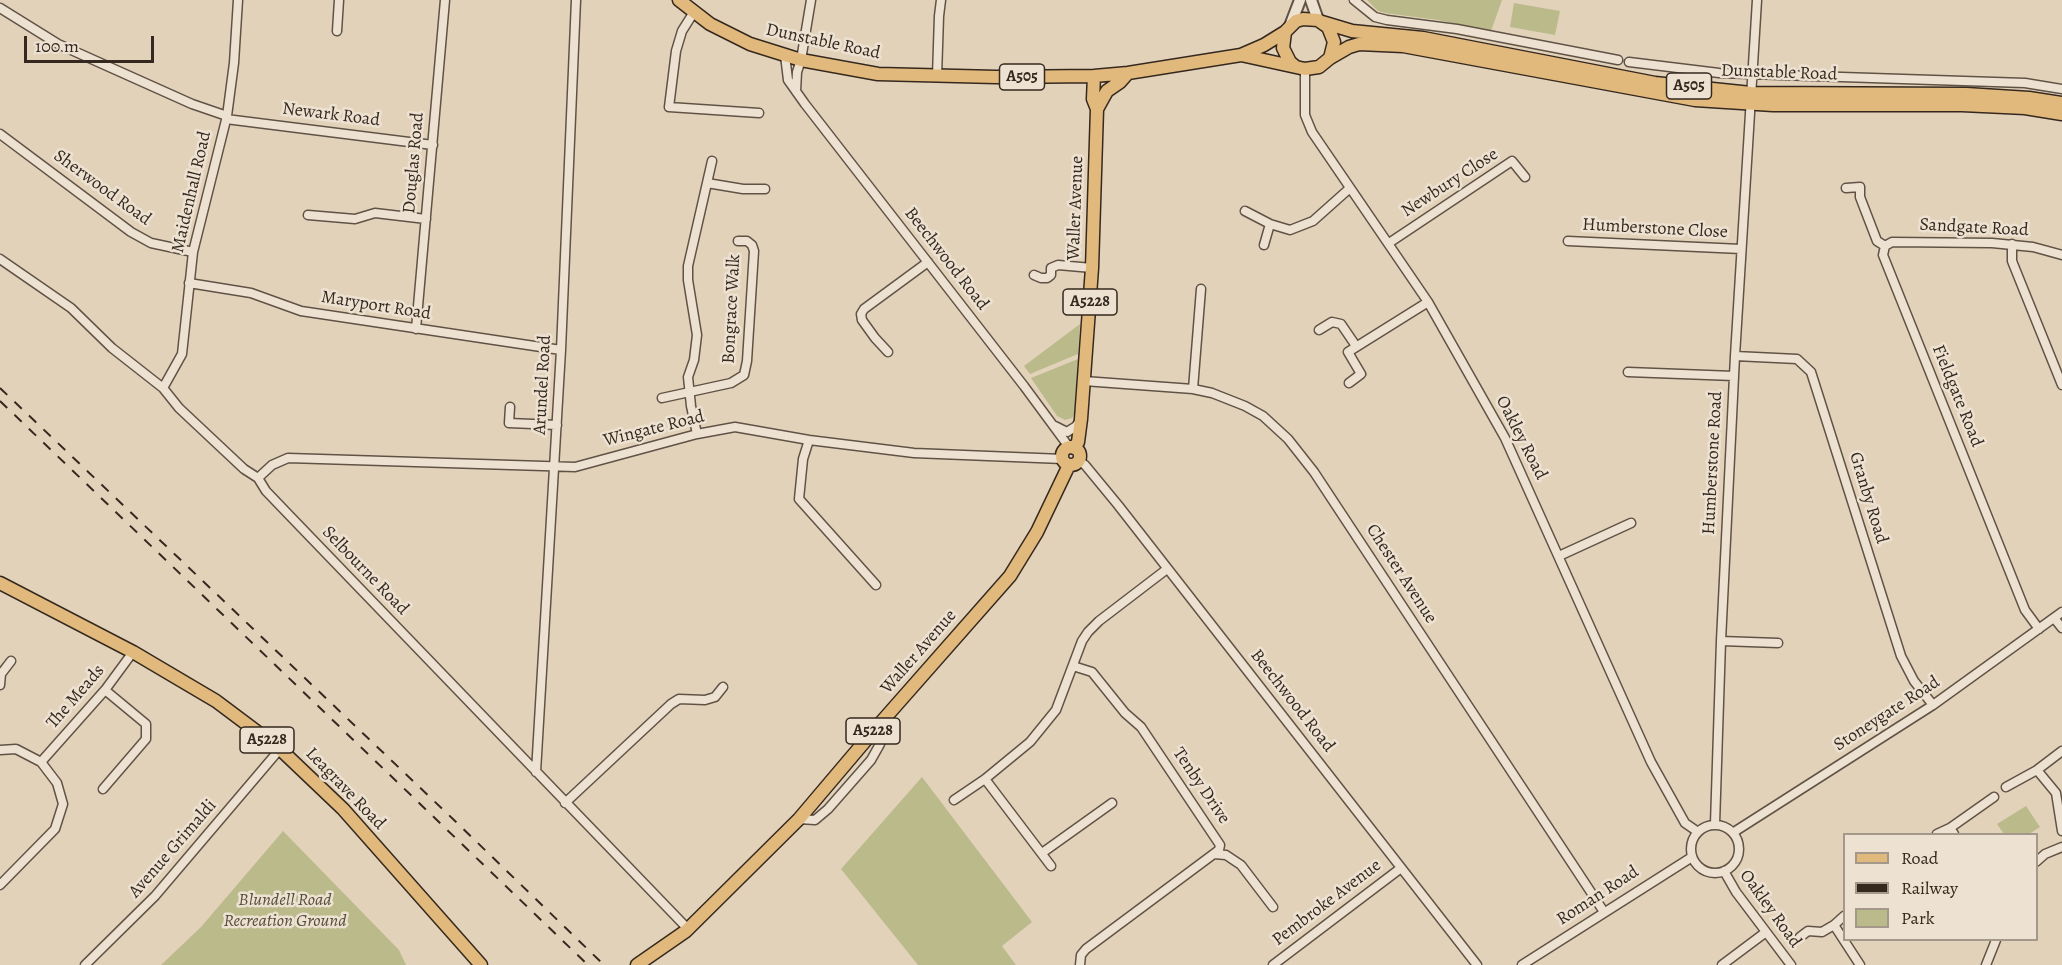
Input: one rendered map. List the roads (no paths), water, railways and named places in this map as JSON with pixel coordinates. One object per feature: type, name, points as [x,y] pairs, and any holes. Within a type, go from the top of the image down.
[{"type":"main road","name":"Dunstable Road","points":[[681,1],[731,36],[801,60],[878,74],[937,76]]},
{"type":"main road","points":[[1303,19],[1320,21],[1332,34],[1334,42],[1330,58],[1319,67],[1301,68],[1285,56],[1283,40],[1288,29],[1303,19]]},
{"type":"main road","name":"Dunstable Road","points":[[1320,21],[1352,31],[1423,38],[1750,99],[2025,108],[2062,114]]},
{"type":"main road","name":"A505","points":[[937,76],[1094,76],[1128,73],[1241,56],[1264,45],[1288,29]]},
{"type":"main road","name":"Dunstable Road","points":[[1330,58],[1349,46],[1359,44],[1403,46],[1695,100],[1966,94],[2029,98],[2062,103]]},
{"type":"main road","name":"A505","points":[[1241,56],[1301,68]]},
{"type":"main road","points":[[1097,109],[1107,91],[1128,73]]},
{"type":"main road","name":"Waller Avenue","points":[[637,965],[688,929],[799,819],[1010,576],[1037,532],[1071,456],[1082,419],[1092,268],[1097,109],[1093,99],[1094,76]]},
{"type":"main road","name":"Leagrave Road","points":[[0,582],[133,651],[216,701],[280,749],[343,809],[481,965]]},
{"type":"street","name":"Maidenhall Road","points":[[164,388],[182,354],[194,252],[226,117],[234,63],[238,0]]},
{"type":"street","points":[[337,31],[339,0]]},
{"type":"street","name":"Douglas Road","points":[[416,329],[445,0]]},
{"type":"street","name":"Arundel Road","points":[[536,772],[555,468],[576,0]]},
{"type":"street","points":[[796,91],[797,72],[812,0]]},
{"type":"street","points":[[937,76],[941,0]]},
{"type":"street","points":[[1288,29],[1300,0]]},
{"type":"street","points":[[1311,0],[1320,21]]},
{"type":"street","points":[[1354,0],[1375,17],[1386,20],[1457,29],[1618,60]]},
{"type":"street","name":"Humberstone Road","points":[[1714,824],[1735,356],[1757,0]]},
{"type":"street","name":"Newark Road","points":[[0,8],[58,44],[226,117],[433,145]]},
{"type":"street","points":[[694,12],[682,32],[676,51],[669,107],[759,113]]},
{"type":"street","name":"Beechwood Road","points":[[786,55],[788,80],[1053,424],[1071,456],[1085,465],[1477,965]]},
{"type":"street","name":"Dunstable Road","points":[[1629,62],[1719,73],[2025,83],[2062,89]]},
{"type":"street","name":"Oakley Road","points":[[1301,68],[1305,115],[1312,132],[1428,302],[1505,438],[1652,762],[1685,823],[1698,832]]},
{"type":"street","name":"Sherwood Road","points":[[0,134],[131,232],[151,243],[194,252]]},
{"type":"street","name":"Newbury Close","points":[[1389,243],[1512,160],[1525,177]]},
{"type":"street","points":[[697,434],[688,376],[694,360],[697,335],[688,280],[688,266],[690,249],[697,232],[712,161]]},
{"type":"street","points":[[707,183],[743,189],[765,189]]},
{"type":"street","name":"Fieldgate Road","points":[[1846,188],[1860,187],[1860,197],[1877,241],[1885,246],[1883,255],[2025,610],[2039,629]]},
{"type":"street","points":[[1245,211],[1270,224],[1290,230],[1313,221],[1350,188]]},
{"type":"street","points":[[308,215],[355,219],[375,213],[426,219]]},
{"type":"street","points":[[1264,245],[1270,224]]},
{"type":"street","name":"Bongrace Walk","points":[[662,398],[731,383],[744,375],[747,361],[754,251],[752,245],[747,241],[738,241]]},
{"type":"street","name":"Humberstone Close","points":[[1568,241],[1741,249]]},
{"type":"street","name":"Sandgate Road","points":[[1885,246],[1892,242],[2012,244],[2062,255]]},
{"type":"street","points":[[2012,244],[2012,261],[2062,386]]},
{"type":"street","name":"Selbourne Road","points":[[0,259],[71,308],[112,348],[164,388],[179,408],[244,469],[258,478],[266,491],[688,929]]},
{"type":"street","points":[[888,352],[862,320],[861,314],[864,309],[928,262]]},
{"type":"street","points":[[1034,275],[1047,278],[1051,275],[1051,268],[1058,265],[1092,268]]},
{"type":"street","name":"Maryport Road","points":[[189,283],[251,293],[301,311],[561,350]]},
{"type":"street","points":[[1193,389],[1201,289]]},
{"type":"street","points":[[1349,383],[1361,374],[1348,352],[1428,302]]},
{"type":"street","points":[[1319,330],[1332,321],[1341,324],[1356,346]]},
{"type":"street","name":"Granby Road","points":[[1735,356],[1797,359],[1811,372],[1901,656],[1914,681],[1933,705]]},
{"type":"street","points":[[1628,372],[1734,376]]},
{"type":"street","name":"Chester Avenue","points":[[1084,381],[1193,389],[1228,398],[1263,416],[1300,454],[1604,912]]},
{"type":"street","points":[[510,407],[509,423],[557,425]]},
{"type":"street","points":[[1053,424],[1067,432],[1082,419]]},
{"type":"street","name":"Wingate Road","points":[[258,478],[272,465],[288,458],[575,467],[735,426],[809,440],[914,453],[1071,456]]},
{"type":"street","points":[[809,440],[803,459],[799,499],[876,585]]},
{"type":"street","points":[[1559,556],[1631,523]]},
{"type":"street","points":[[954,800],[985,779],[1030,742],[1056,710],[1082,641],[1088,632],[1167,569]]},
{"type":"street","name":"Stoneygate Road","points":[[1734,832],[1933,705],[2062,612]]},
{"type":"street","points":[[2054,618],[2062,628]]},
{"type":"street","points":[[1721,641],[1778,643]]},
{"type":"street","name":"The Meads","points":[[42,762],[105,690],[133,651]]},
{"type":"street","points":[[0,684],[0,674],[10,661]]},
{"type":"street","name":"Tenby Drive","points":[[1073,666],[1092,672],[1125,713],[1141,727],[1219,842],[1218,850],[1214,854],[1086,949],[1081,955],[1080,965]]},
{"type":"street","points":[[565,803],[671,704],[679,699],[705,700],[715,697],[723,687]]},
{"type":"street","points":[[103,789],[146,739],[146,724],[105,690]]},
{"type":"street","points":[[0,750],[16,749],[42,762],[57,783],[63,804],[55,829],[0,885]]},
{"type":"street","name":"Avenue Grimaldi","points":[[85,965],[155,896],[280,749]]},
{"type":"street","points":[[2006,787],[2037,770],[2062,751]]},
{"type":"street","points":[[2037,770],[2056,794],[2062,831]]},
{"type":"street","points":[[985,779],[1051,866]]},
{"type":"street","points":[[1952,831],[1994,797]]},
{"type":"street","points":[[1042,853],[1112,802]]},
{"type":"street","points":[[1692,857],[1692,843],[1703,828],[1714,824],[1734,832]]},
{"type":"street","name":"Oakley Road","points":[[1692,857],[1702,869],[1709,872],[1724,871],[1731,867],[1739,854],[1738,839],[1734,832]]},
{"type":"street","points":[[2038,861],[2062,847]]},
{"type":"street","points":[[1214,854],[1226,855],[1241,865],[1273,907]]},
{"type":"street","name":"Roman Road","points":[[1522,965],[1692,857]]},
{"type":"street","name":"Pembroke Avenue","points":[[1273,965],[1401,868]]},
{"type":"street","name":"Oakley Road","points":[[1724,871],[1736,892],[1791,965]]},
{"type":"street","points":[[1800,937],[1808,931],[1822,932],[1843,918]]},
{"type":"street","points":[[1834,925],[1843,939]]},
{"type":"street","points":[[1722,965],[1766,932]]},
{"type":"street","points":[[1844,941],[1860,965]]},
{"type":"street","points":[[1986,965],[1995,941]]},
{"type":"railway","points":[[0,388],[604,965]]},
{"type":"railway","points":[[0,401],[588,965]]},
{"type":"park label","name":"Blundell Road Recreation Ground","points":[[285,911]]}]
